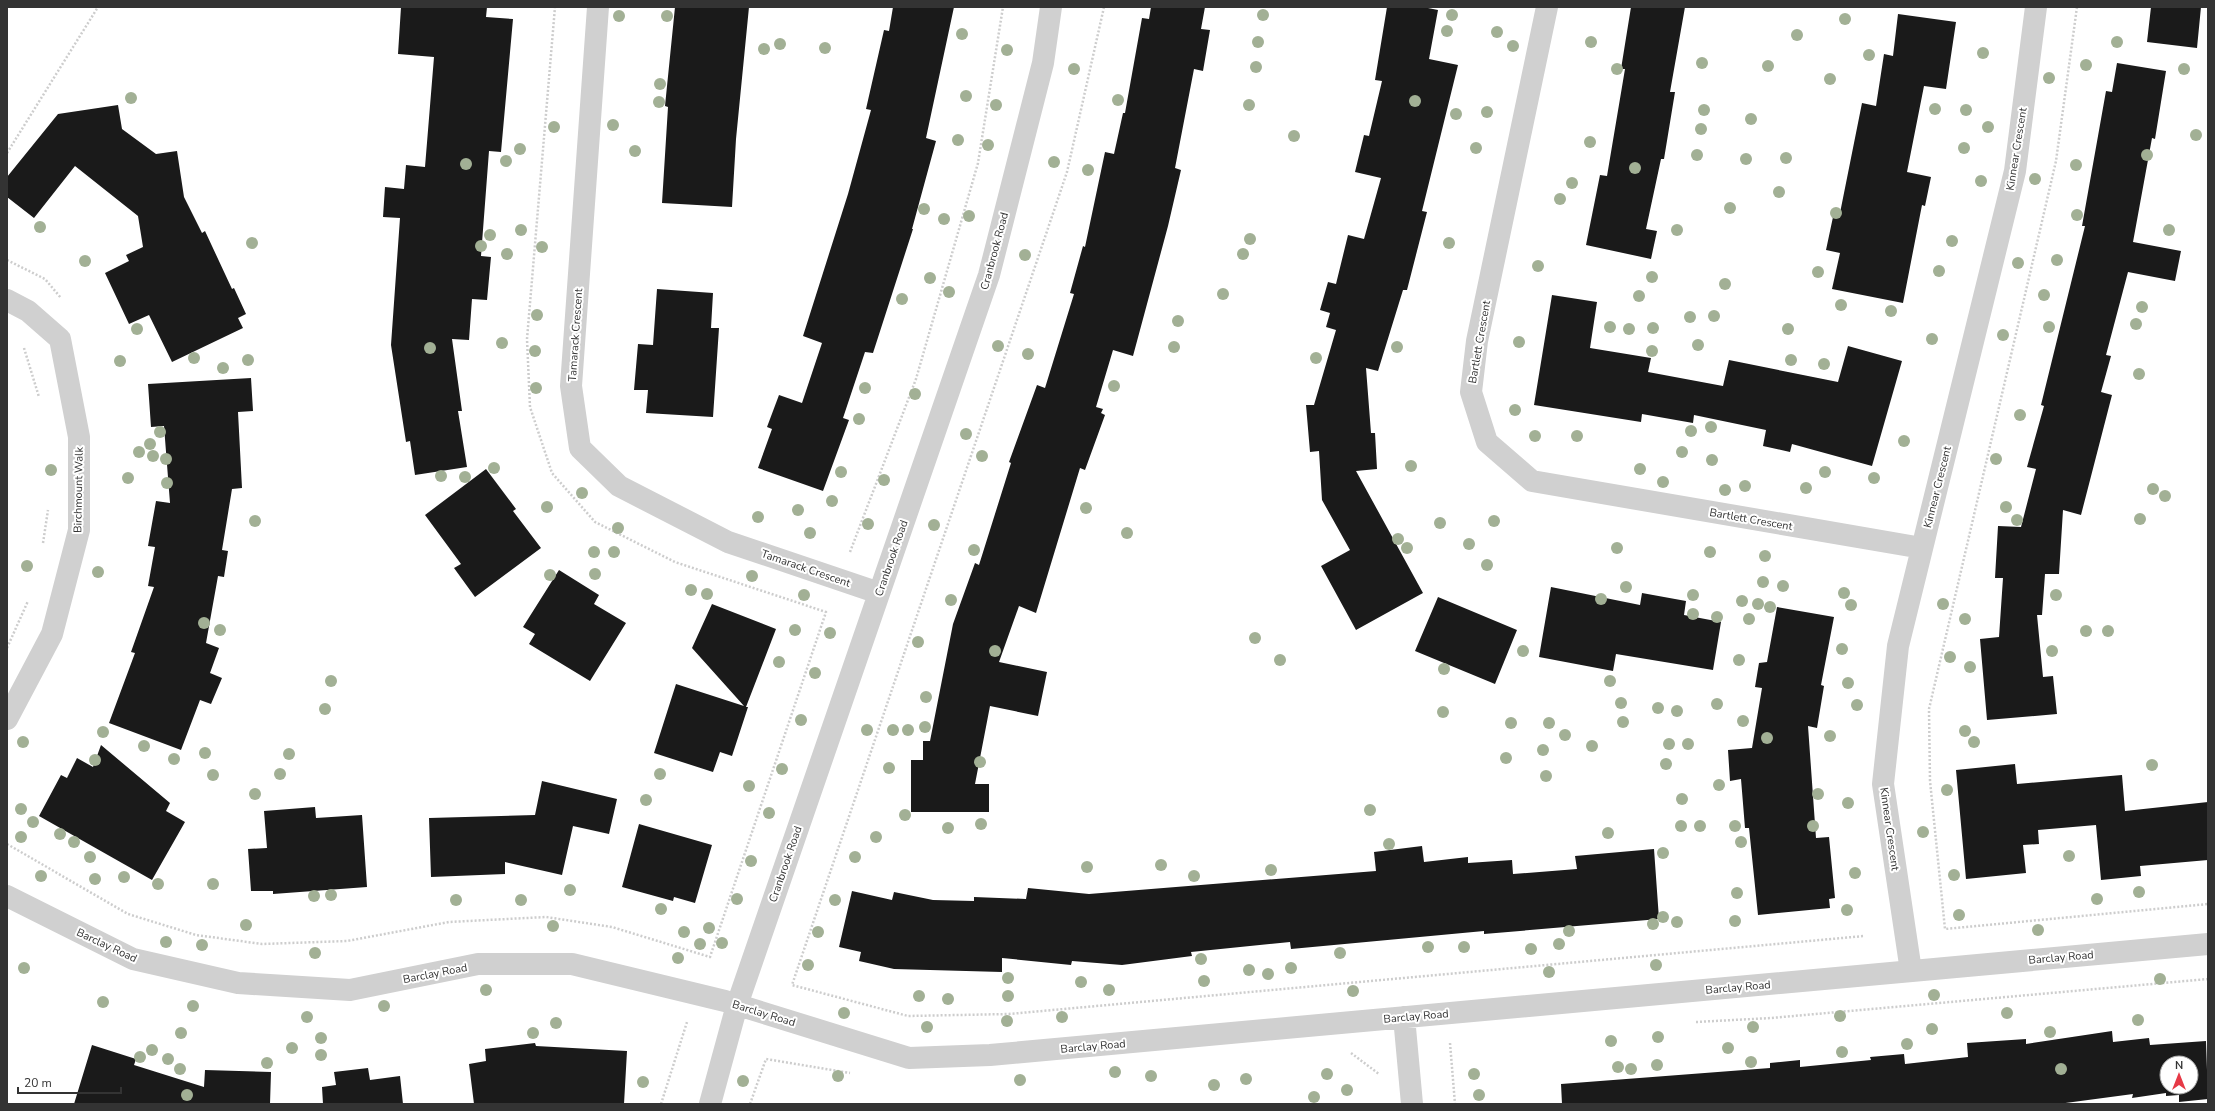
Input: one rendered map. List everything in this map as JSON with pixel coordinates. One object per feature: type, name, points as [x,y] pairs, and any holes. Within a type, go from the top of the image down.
[{"type":"street","name":"Tamarack Crescent","points":[[598,7],[571,386],[580,448],[619,486],[728,542],[879,593]]},
{"type":"street","name":"Cranbrook Road","points":[[710,1104],[737,1005],[989,275],[1043,63],[1051,7]]},
{"type":"street","name":"Bartlett Crescent","points":[[1547,7],[1477,341],[1471,392],[1487,442],[1532,481],[1922,548]]},
{"type":"street","name":"Kinnear Crescent","points":[[1911,971],[1883,784],[1898,646],[2015,171],[2036,7]]},
{"type":"street","name":"Birchmount Walk","points":[[7,300],[28,310],[60,339],[79,437],[79,530],[52,634],[7,720]]},
{"type":"street","name":"Barclay Road","points":[[7,896],[133,959],[238,984],[350,990],[478,964],[572,964],[737,1005],[909,1058],[990,1055],[2208,944]]},
{"type":"street","points":[[1404,1017],[1412,1104]]},
{"type":"path","points":[[7,153],[98,7]]},
{"type":"path","points":[[555,7],[527,339],[530,407],[552,473],[596,522],[675,562],[826,612]]},
{"type":"path","points":[[7,844],[128,914],[196,935],[262,944],[347,941],[449,922],[546,917],[612,927],[710,957],[826,612],[916,379],[978,163],[1003,7]]},
{"type":"path","points":[[1104,7],[1067,172],[792,985],[908,1016],[1010,1014],[1864,936]]},
{"type":"path","points":[[2077,7],[2056,162],[1929,710],[1930,780],[1945,929],[2208,904]]},
{"type":"path","points":[[24,347],[40,398]]},
{"type":"path","points":[[42,549],[48,505]]},
{"type":"path","points":[[7,648],[29,600]]},
{"type":"path","points":[[1692,1023],[1771,1018],[2208,979]]},
{"type":"path","points":[[1448,1013],[1455,1104]]},
{"type":"path","points":[[661,1104],[688,1017]]},
{"type":"path","points":[[750,1104],[766,1058]]},
{"type":"building","points":[[401,7],[487,7],[486,17],[513,19],[501,152],[489,151],[481,256],[491,257],[487,300],[472,299],[469,340],[452,339],[462,411],[458,411],[467,467],[415,475],[410,441],[406,442],[391,345],[400,218],[383,217],[385,187],[404,189],[406,165],[425,167],[434,57],[398,54]]},
{"type":"building","points":[[675,7],[749,7],[736,139],[732,207],[662,203],[668,107],[665,106]]},
{"type":"building","points":[[893,7],[954,7],[926,138],[936,141],[913,229],[873,353],[865,352],[843,418],[849,420],[823,491],[758,468],[772,429],[767,427],[779,395],[802,403],[822,343],[803,336],[848,194],[871,110],[866,109],[884,30],[889,31]]},
{"type":"building","points":[[1151,7],[1205,7],[1201,29],[1210,30],[1203,71],[1194,69],[1175,168],[1181,170],[1168,226],[1133,356],[1113,350],[1096,407],[1103,409],[1101,413],[1105,415],[1085,470],[1080,468],[1036,613],[1019,606],[999,662],[1047,672],[1038,716],[990,706],[975,784],[989,784],[989,812],[911,812],[911,760],[923,760],[923,741],[930,741],[953,624],[975,563],[979,565],[1011,463],[1009,462],[1037,385],[1045,388],[1074,294],[1070,293],[1083,246],[1085,247],[1105,152],[1114,154],[1123,113],[1125,113],[1142,18],[1149,19]]},
{"type":"building","points":[[1387,7],[1423,7],[1438,10],[1429,59],[1458,65],[1422,211],[1427,212],[1407,290],[1403,290],[1378,371],[1366,368],[1371,433],[1375,433],[1377,469],[1356,471],[1423,593],[1356,630],[1321,566],[1350,550],[1322,500],[1319,451],[1310,452],[1306,405],[1314,405],[1336,330],[1326,327],[1330,313],[1320,310],[1328,282],[1336,284],[1348,235],[1364,239],[1381,178],[1355,172],[1364,135],[1369,136],[1382,81],[1375,80]]},
{"type":"building","points":[[1631,7],[1685,7],[1670,92],[1675,92],[1664,159],[1661,159],[1646,229],[1657,231],[1651,259],[1586,245],[1600,175],[1607,176],[1625,69],[1621,69]]},
{"type":"building","points":[[2151,7],[2201,7],[2197,48],[2147,42]]},
{"type":"building","points":[[1898,14],[1956,22],[1946,89],[1924,86],[1907,172],[1931,177],[1925,206],[1922,205],[1903,303],[1832,289],[1840,253],[1826,250],[1833,217],[1839,218],[1862,103],[1876,106],[1884,54],[1893,56]]},
{"type":"building","points":[[2117,63],[2166,71],[2155,139],[2152,138],[2133,242],[2181,251],[2175,281],[2128,272],[2106,355],[2111,356],[2101,392],[2112,395],[2081,515],[2063,510],[2059,574],[2045,574],[2042,615],[2037,615],[2043,677],[2053,676],[2057,714],[1987,720],[1980,639],[1999,637],[2003,578],[1995,578],[1998,526],[2021,527],[2036,469],[2027,467],[2044,406],[2041,405],[2085,226],[2082,226],[2106,91],[2112,92]]},
{"type":"building","points":[[118,105],[122,129],[156,154],[177,151],[184,197],[202,233],[205,231],[232,289],[234,288],[246,314],[238,318],[243,328],[172,362],[149,315],[129,324],[105,273],[129,261],[126,255],[143,247],[138,216],[75,166],[34,218],[7,197],[7,177],[58,114]]},
{"type":"building","points":[[657,289],[713,293],[711,328],[719,328],[713,417],[646,413],[648,390],[634,390],[638,344],[653,345]]},
{"type":"building","points":[[1552,295],[1597,302],[1590,348],[1651,358],[1648,372],[1723,386],[1729,360],[1838,382],[1848,346],[1902,361],[1872,466],[1792,444],[1790,452],[1763,446],[1766,430],[1694,415],[1693,423],[1642,414],[1641,422],[1534,405]]},
{"type":"building","points":[[251,378],[253,411],[238,412],[242,488],[232,489],[222,550],[228,551],[224,577],[218,576],[206,643],[219,648],[210,673],[222,678],[211,704],[200,700],[181,750],[109,723],[135,653],[131,652],[154,587],[148,586],[155,547],[148,546],[156,501],[170,503],[164,426],[151,427],[148,384]]},
{"type":"building","points":[[486,469],[516,509],[513,511],[541,548],[475,597],[454,568],[461,564],[425,515]]},
{"type":"building","points":[[559,570],[599,595],[594,604],[626,623],[590,681],[529,644],[535,634],[523,627]]},
{"type":"building","points":[[1551,587],[1640,605],[1642,593],[1686,601],[1684,615],[1721,622],[1713,670],[1616,654],[1613,671],[1539,657]]},
{"type":"building","points":[[1438,597],[1517,630],[1495,684],[1415,651]]},
{"type":"building","points":[[712,604],[776,629],[746,707],[748,707],[732,756],[720,752],[713,772],[654,753],[676,684],[744,706],[692,648]]},
{"type":"building","points":[[1777,607],[1834,617],[1821,685],[1824,686],[1817,728],[1808,726],[1816,838],[1829,837],[1835,898],[1829,899],[1830,908],[1758,915],[1749,828],[1745,828],[1741,779],[1730,781],[1728,750],[1752,748],[1762,688],[1755,687],[1759,663],[1767,662]]},
{"type":"building","points":[[101,745],[170,803],[166,811],[185,822],[152,880],[39,816],[61,775],[67,778],[77,758],[93,767]]},
{"type":"building","points":[[2015,764],[2017,784],[2122,775],[2125,811],[2208,802],[2208,860],[2140,866],[2141,876],[2101,880],[2096,825],[2038,830],[2039,844],[2023,845],[2026,873],[1966,879],[1956,770]]},
{"type":"building","points":[[542,781],[617,799],[609,834],[573,826],[562,875],[505,862],[505,874],[431,877],[429,818],[535,815]]},
{"type":"building","points":[[315,807],[316,818],[362,815],[367,887],[273,894],[273,891],[251,891],[248,849],[267,848],[264,811]]},
{"type":"building","points":[[639,824],[712,845],[695,903],[674,897],[673,901],[622,887]]},
{"type":"building","points":[[1422,846],[1424,862],[1468,857],[1468,863],[1512,860],[1513,874],[1577,869],[1575,856],[1654,849],[1659,919],[1484,934],[1484,931],[1291,949],[1290,942],[1191,952],[1192,956],[1122,965],[1072,961],[1071,965],[1002,958],[1002,972],[894,969],[859,961],[861,952],[839,947],[852,891],[892,900],[894,892],[933,900],[974,901],[974,897],[1026,899],[1028,888],[1089,894],[1376,871],[1374,852]]},
{"type":"building","points":[[2112,1031],[2113,1042],[2149,1038],[2150,1045],[2206,1041],[2208,1099],[2179,1102],[2179,1095],[2199,1095],[2199,1055],[2159,1055],[2159,1094],[2132,1098],[2133,1094],[2058,1104],[1562,1104],[1561,1084],[1770,1068],[1770,1063],[1800,1060],[1800,1067],[1871,1060],[1870,1057],[1904,1054],[1905,1064],[1968,1057],[1967,1043],[2026,1039],[2026,1044]]},
{"type":"building","points":[[535,1043],[536,1046],[627,1051],[624,1104],[474,1104],[469,1064],[486,1061],[485,1049]]},
{"type":"building","points":[[92,1045],[136,1059],[134,1065],[204,1087],[205,1070],[271,1072],[270,1104],[74,1104]]},
{"type":"building","points":[[368,1068],[370,1080],[400,1076],[403,1104],[323,1104],[322,1087],[336,1085],[334,1072]]}]
